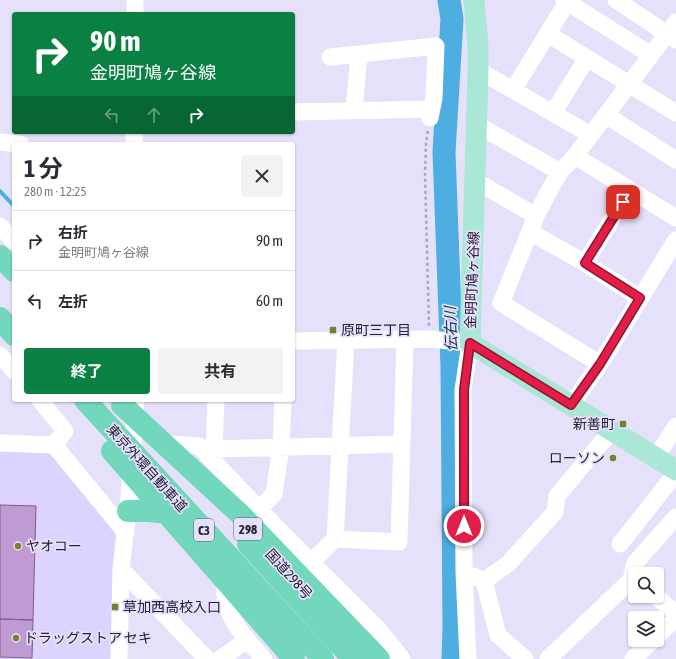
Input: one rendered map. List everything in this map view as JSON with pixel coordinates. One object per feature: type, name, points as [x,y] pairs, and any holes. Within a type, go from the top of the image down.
[{"type":"highway","points":[[0,256],[12,269]]},
{"type":"highway","points":[[0,272],[12,285]]},
{"type":"highway","points":[[0,307],[12,320]]},
{"type":"highway","points":[[0,319],[12,333]]},
{"type":"highway","points":[[70,402],[294,659]]},
{"type":"highway","points":[[75,402],[309,659]]},
{"type":"highway","name":"東京外環自動車道","points":[[87,402],[323,659]]},
{"type":"highway","points":[[128,402],[240,514],[379,659]]},
{"type":"highway","name":"東京外環自動車道","points":[[128,402],[353,659]]},
{"type":"highway","name":"国道298号","points":[[128,402],[171,444],[367,659]]},
{"type":"highway","points":[[128,511],[159,512],[172,508]]},
{"type":"main road","name":"金明町鳩ヶ谷線","points":[[474,0],[478,46],[478,70],[470,343],[676,470]]},
{"type":"street","points":[[134,0],[135,12]]},
{"type":"street","points":[[600,364],[501,303],[533,224],[560,172],[575,156],[651,55],[673,32],[616,0]]},
{"type":"street","points":[[513,90],[548,34],[566,1],[651,55]]},
{"type":"street","points":[[548,34],[676,113]]},
{"type":"street","points":[[295,112],[354,111],[431,114],[434,98],[436,46],[330,56]]},
{"type":"street","points":[[354,111],[358,54]]},
{"type":"street","points":[[553,113],[587,58]]},
{"type":"street","points":[[478,70],[591,135]]},
{"type":"street","points":[[606,115],[676,160]]},
{"type":"street","points":[[476,124],[560,172]]},
{"type":"street","points":[[0,142],[12,143]]},
{"type":"street","points":[[575,156],[676,218]]},
{"type":"street","points":[[474,180],[585,263],[640,298]]},
{"type":"street","points":[[585,263],[630,190]]},
{"type":"street","points":[[0,226],[12,239]]},
{"type":"street","points":[[571,405],[600,364],[676,240]]},
{"type":"street","points":[[335,539],[399,542],[405,339]]},
{"type":"street","points":[[295,341],[430,339],[470,343],[464,390],[464,572],[468,659]]},
{"type":"street","points":[[311,562],[335,539],[346,340]]},
{"type":"street","points":[[0,355],[12,369]]},
{"type":"street","points":[[42,402],[65,431],[54,445]]},
{"type":"street","points":[[119,659],[121,570],[126,533],[131,462],[128,402]]},
{"type":"street","points":[[211,452],[216,402]]},
{"type":"street","points":[[259,509],[274,494],[281,447],[283,402]]},
{"type":"street","points":[[656,457],[676,426]]},
{"type":"street","points":[[484,581],[508,564],[555,512],[557,496],[612,430]]},
{"type":"street","points":[[0,443],[54,445],[126,533]]},
{"type":"street","points":[[171,444],[199,446],[211,452],[259,509],[380,631],[402,659]]},
{"type":"street","points":[[211,452],[281,447],[401,444]]},
{"type":"street","points":[[620,544],[676,473]]},
{"type":"street","points":[[548,659],[631,580],[635,563],[676,517]]},
{"type":"street","points":[[226,567],[225,598],[231,616],[247,640],[264,659]]},
{"type":"street","points":[[121,570],[207,659]]},
{"type":"street","points":[[464,572],[484,581]]},
{"type":"street","points":[[484,581],[498,635],[525,659]]},
{"type":"street","points":[[664,603],[676,614]]},
{"type":"street","points":[[664,629],[676,618]]},
{"type":"street","points":[[220,659],[247,640]]},
{"type":"street","points":[[633,659],[646,647]]},
{"type":"path","points":[[430,339],[425,175],[426,142],[431,114]]},
{"type":"shaded area","points":[[0,449],[51,452],[115,532],[110,659],[0,659]]},
{"type":"building","name":"ヤオコー","points":[[0,505],[36,506],[33,620],[0,619]]},
{"type":"building","name":"ドラッグストア セキ","points":[[0,619],[33,620],[32,658],[0,657]]},
{"type":"waterway","name":"伝右川","points":[[449,0],[452,19],[444,152],[452,367],[453,659]]},
{"type":"waterway","points":[[0,191],[12,204]]},
{"type":"place","name":"原町三丁目","points":[[333,330]]},
{"type":"place","name":"新善町","points":[[623,424]]},
{"type":"place","name":"ローソン","points":[[613,458]]},
{"type":"place","name":"ヤオコー","points":[[18,546]]},
{"type":"place","name":"草加西高校入口","points":[[115,607]]},
{"type":"place","name":"ドラッグストア セキ","points":[[16,638]]},
{"type":"route","points":[[464,526],[464,390],[465,372],[470,343],[571,405],[600,364],[640,298],[585,263],[623,202]]}]
